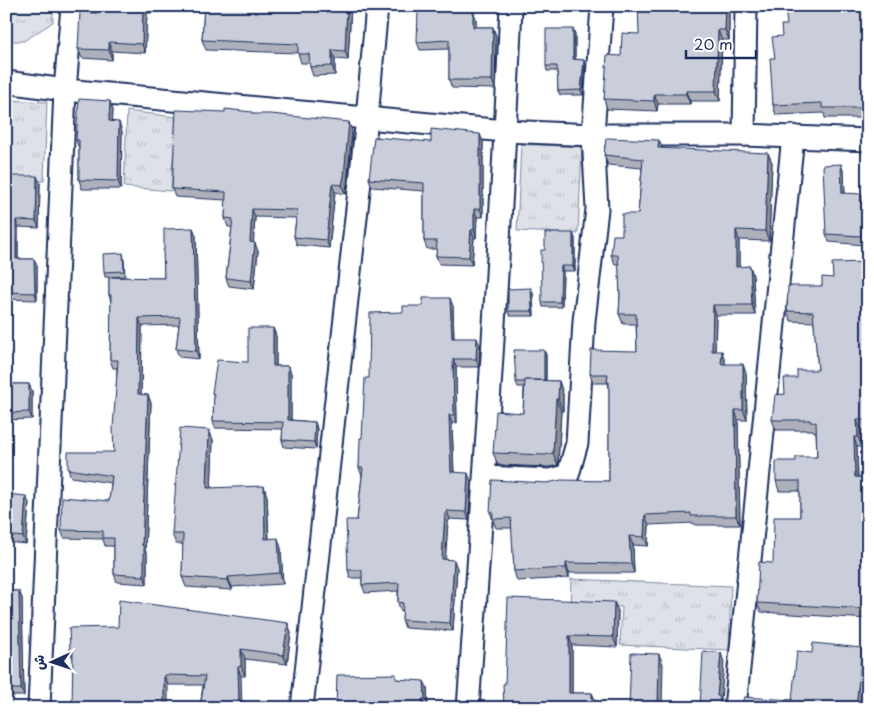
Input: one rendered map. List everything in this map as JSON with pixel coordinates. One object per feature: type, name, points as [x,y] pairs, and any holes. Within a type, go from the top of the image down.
[{"type":"street","points":[[39,708],[65,90],[72,6]]},
{"type":"street","points":[[302,708],[377,6]]},
{"type":"street","points":[[468,708],[485,477],[511,6]]},
{"type":"street","points":[[485,477],[551,480],[568,474],[577,443],[584,321],[597,209],[592,135],[602,6]]},
{"type":"street","points":[[744,135],[746,6]]},
{"type":"street","points":[[6,82],[65,90],[505,130],[592,135],[744,135],[868,140]]},
{"type":"street","points":[[735,708],[793,136]]},
{"type":"green space","points":[[6,6],[53,6],[53,22],[24,41],[6,41]]},
{"type":"green space","points":[[6,100],[47,102],[44,181],[6,181]]},
{"type":"green space","points":[[127,111],[176,117],[171,191],[124,187]]},
{"type":"green space","points":[[521,144],[582,147],[578,234],[517,231]]},
{"type":"green space","points":[[571,579],[731,586],[729,650],[620,645],[622,607],[585,605],[570,613]]},
{"type":"building","points":[[110,6],[143,6],[142,44],[109,42],[109,50],[78,49],[80,12],[97,13],[98,8],[110,9]]},
{"type":"building","points":[[204,6],[347,6],[345,51],[332,50],[332,66],[310,67],[309,54],[298,54],[298,44],[202,40]]},
{"type":"building","points":[[638,6],[726,6],[725,30],[718,30],[716,91],[686,91],[686,94],[654,94],[654,101],[604,99],[607,55],[621,56],[622,33],[639,34]]},
{"type":"building","points":[[799,6],[868,6],[868,88],[864,88],[863,108],[822,108],[822,103],[773,105],[770,58],[775,58],[772,37],[782,36],[781,25],[787,25],[785,8]]},
{"type":"building","points":[[418,10],[473,10],[473,27],[493,27],[492,80],[449,80],[449,40],[417,42]]},
{"type":"building","points":[[546,29],[573,29],[573,59],[584,60],[581,90],[558,91],[557,66],[546,66]]},
{"type":"building","points":[[79,99],[110,101],[109,121],[119,122],[118,181],[79,180],[79,140],[76,140]]},
{"type":"building","points":[[225,109],[252,112],[252,114],[271,114],[349,122],[344,176],[342,185],[332,184],[326,240],[294,237],[297,210],[252,209],[250,242],[255,243],[251,281],[226,278],[233,219],[225,218],[226,192],[172,189],[176,110],[225,112]]},
{"type":"building","points":[[431,129],[480,134],[480,209],[474,209],[474,230],[471,230],[469,257],[436,256],[437,241],[424,241],[424,183],[369,179],[374,137],[431,142]]},
{"type":"building","points":[[606,138],[659,140],[658,148],[768,153],[765,231],[736,230],[736,267],[750,266],[752,305],[713,305],[712,351],[722,351],[721,364],[743,364],[743,410],[735,410],[736,516],[691,516],[691,513],[645,515],[644,537],[629,536],[631,564],[566,563],[566,568],[514,571],[511,518],[493,519],[493,512],[490,512],[492,480],[547,483],[561,480],[609,481],[608,374],[590,374],[591,350],[637,351],[636,314],[619,314],[618,255],[611,255],[613,235],[622,235],[622,214],[638,214],[643,159],[604,155]]},
{"type":"building","points":[[841,164],[842,193],[862,194],[861,236],[826,234],[823,165]]},
{"type":"building","points":[[6,176],[37,176],[36,221],[16,220],[16,259],[34,259],[35,293],[6,292]]},
{"type":"building","points":[[193,228],[196,351],[176,349],[180,317],[139,318],[138,394],[148,395],[142,546],[144,546],[144,576],[114,574],[114,538],[103,538],[103,531],[61,530],[62,497],[109,501],[112,476],[68,469],[68,452],[114,452],[113,428],[118,360],[110,360],[111,295],[109,295],[109,277],[164,278],[164,229]]},
{"type":"building","points":[[545,233],[573,233],[573,266],[561,266],[560,302],[542,302],[541,250],[545,250]]},
{"type":"building","points":[[123,253],[124,271],[104,272],[103,254]]},
{"type":"building","points":[[868,262],[867,420],[857,420],[858,437],[854,437],[855,477],[868,478],[868,609],[757,603],[759,562],[773,563],[774,517],[800,517],[800,481],[776,481],[776,461],[796,461],[796,457],[817,457],[816,422],[810,422],[810,420],[772,420],[775,395],[785,394],[784,378],[797,378],[797,370],[818,370],[813,312],[787,311],[788,286],[822,286],[822,277],[833,278],[832,263]]},
{"type":"building","points":[[531,288],[532,311],[508,311],[508,289]]},
{"type":"building","points":[[423,298],[450,298],[452,338],[477,338],[476,359],[453,359],[454,415],[449,415],[451,472],[468,473],[466,512],[447,511],[445,513],[442,559],[454,560],[450,623],[402,620],[403,603],[398,602],[399,583],[362,585],[362,570],[348,570],[346,520],[357,520],[363,468],[359,468],[365,378],[369,378],[370,313],[403,312],[403,306],[423,306]]},
{"type":"building","points":[[248,328],[273,328],[273,366],[288,366],[288,420],[315,422],[314,442],[282,440],[283,422],[213,421],[214,394],[212,393],[217,360],[248,362]]},
{"type":"building","points":[[6,347],[8,347],[6,384]]},
{"type":"building","points":[[514,350],[544,350],[544,380],[516,382]]},
{"type":"building","points":[[525,380],[559,381],[553,453],[545,455],[493,453],[496,411],[523,413]]},
{"type":"building","points":[[6,384],[29,384],[29,412],[6,413]]},
{"type":"building","points":[[180,428],[209,430],[207,488],[264,486],[265,539],[278,538],[280,573],[228,577],[228,580],[182,577],[183,534],[172,534]]},
{"type":"building","points":[[6,494],[26,496],[23,537],[6,535]]},
{"type":"building","points":[[6,591],[19,591],[21,689],[6,689]]},
{"type":"building","points":[[508,598],[614,602],[613,637],[569,636],[569,693],[592,693],[592,708],[504,708],[503,684],[505,684]]},
{"type":"building","points":[[119,600],[288,623],[283,655],[241,649],[241,666],[238,667],[239,701],[277,708],[200,708],[205,676],[164,675],[164,708],[72,708],[73,651],[70,651],[69,628],[118,627]]},
{"type":"building","points":[[813,643],[862,648],[856,708],[739,708],[744,697],[792,700],[797,651],[812,653]]},
{"type":"building","points":[[703,651],[721,653],[717,696],[719,696],[723,708],[700,708]]},
{"type":"building","points":[[631,653],[659,654],[658,708],[629,708]]},
{"type":"building","points":[[396,674],[396,679],[424,681],[425,699],[422,699],[423,708],[336,708],[337,675]]}]
